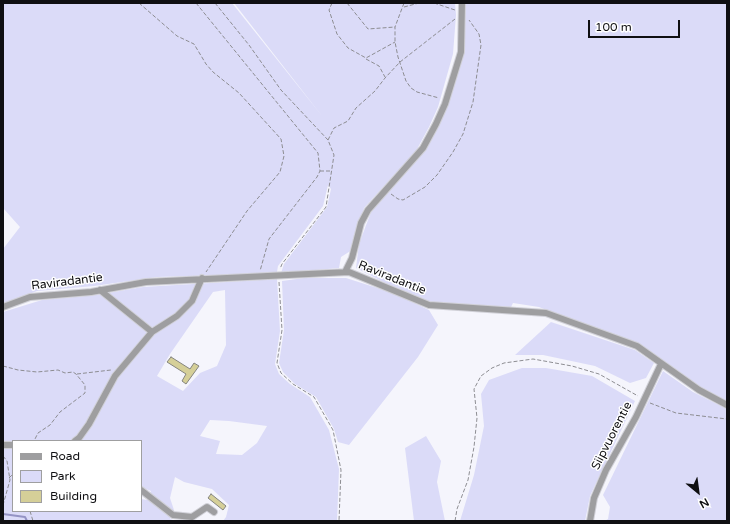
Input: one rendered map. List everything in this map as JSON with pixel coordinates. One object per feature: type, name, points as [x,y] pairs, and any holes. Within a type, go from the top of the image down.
[{"type":"street","points":[[345,272],[352,258],[361,223],[368,210],[423,148],[445,104],[461,52],[462,3]]},
{"type":"street","name":"Raviradantie","points":[[3,307],[30,297],[100,290],[146,282],[202,278],[257,277],[349,272],[394,289],[410,299],[428,305],[546,313],[637,346],[660,364],[699,390],[727,405]]},
{"type":"street","points":[[76,440],[79,438],[115,376],[152,332],[177,316],[192,301],[202,278]]},
{"type":"street","points":[[100,290],[152,332]]},
{"type":"street","name":"Siipvuorentie","points":[[590,521],[594,498],[606,470],[660,364]]},
{"type":"street","points":[[142,491],[173,515],[192,517],[207,507],[214,512]]},
{"type":"path","points":[[139,3],[177,36],[194,44],[210,68],[239,93],[281,139],[284,156],[280,172],[248,211],[202,278]]},
{"type":"path","points":[[196,3],[318,153],[320,171],[269,239],[262,267],[257,277]]},
{"type":"path","points":[[215,3],[249,45],[281,90],[328,140],[334,154],[326,207],[282,264],[278,276],[282,330],[277,363],[281,373],[293,384],[314,397],[333,430],[341,470],[339,521]]},
{"type":"path","points":[[332,3],[329,10],[337,34],[348,48],[379,66],[385,78]]},
{"type":"path","points":[[347,3],[357,13],[368,29],[395,26]]},
{"type":"path","points":[[404,3],[395,26],[395,42],[406,81],[411,88],[424,94],[437,96],[445,104]]},
{"type":"path","points":[[403,8],[419,3]]},
{"type":"path","points":[[387,189],[392,196],[403,200],[425,187],[437,175],[453,152],[462,134],[473,102],[481,45],[479,34],[463,12],[434,3]]},
{"type":"path","points":[[328,140],[334,128],[348,121],[356,108],[375,91],[400,62],[463,12]]},
{"type":"path","points":[[366,58],[395,42]]},
{"type":"path","points":[[320,171],[332,171]]},
{"type":"path","points":[[455,521],[457,509],[468,480],[474,447],[477,418],[474,389],[481,376],[492,368],[504,363],[533,359],[572,366],[599,374],[643,399],[676,413],[727,419]]},
{"type":"path","points":[[3,366],[18,370],[37,372],[58,370],[65,373],[76,374],[121,369]]},
{"type":"path","points":[[34,440],[38,433],[50,425],[60,412],[85,393],[84,385],[76,374]]},
{"type":"path","points":[[3,456],[7,461],[9,478],[3,505]]},
{"type":"path","points":[[9,478],[12,475]]},
{"type":"green space","points":[[3,3],[232,3],[322,116],[234,3],[455,3],[456,15],[453,54],[438,107],[429,127],[416,151],[364,208],[352,250],[341,257],[339,268],[281,273],[284,264],[327,207],[331,189],[328,185],[323,206],[278,266],[277,272],[157,277],[94,286],[37,291],[3,304],[3,249],[20,227],[3,208]]},
{"type":"green space","points":[[465,3],[727,3],[727,401],[701,388],[638,344],[539,307],[513,303],[511,307],[429,302],[411,296],[356,268],[359,244],[371,212],[425,150],[448,105],[463,52]]},
{"type":"green space","points":[[304,278],[346,278],[393,293],[429,310],[438,325],[418,357],[349,445],[338,442],[334,429],[316,397],[295,384],[283,372],[279,363],[284,330],[282,281]]},
{"type":"green space","points":[[277,279],[280,331],[275,364],[279,374],[290,384],[310,397],[329,430],[339,469],[337,521],[223,521],[226,517],[229,505],[212,489],[184,482],[175,477],[170,498],[174,510],[170,519],[176,521],[3,521],[3,312],[42,300],[96,295],[143,287]],"holes":[[[225,290],[226,345],[217,366],[200,373],[183,391],[157,376],[170,354],[213,292]],[[210,420],[229,421],[267,426],[257,443],[242,455],[216,454],[220,441],[200,436]]]},
{"type":"green space","points":[[551,322],[635,350],[654,363],[646,378],[630,383],[595,366],[543,355],[515,355]]},
{"type":"green space","points":[[522,368],[546,368],[592,376],[635,401],[590,496],[585,521],[460,521],[474,475],[484,426],[481,394],[489,380]]},
{"type":"green space","points":[[663,371],[693,392],[727,409],[727,521],[605,521],[608,519],[610,507],[603,495]]},
{"type":"green space","points":[[426,436],[441,461],[437,482],[445,521],[414,521],[405,448]]},
{"type":"building","points":[[171,357],[190,369],[194,363],[199,366],[186,384],[182,381],[186,374],[167,362]]},
{"type":"building","points":[[211,494],[226,506],[223,510],[208,498]]},
{"type":"waterway","points":[[3,514],[25,517],[27,521]]}]
